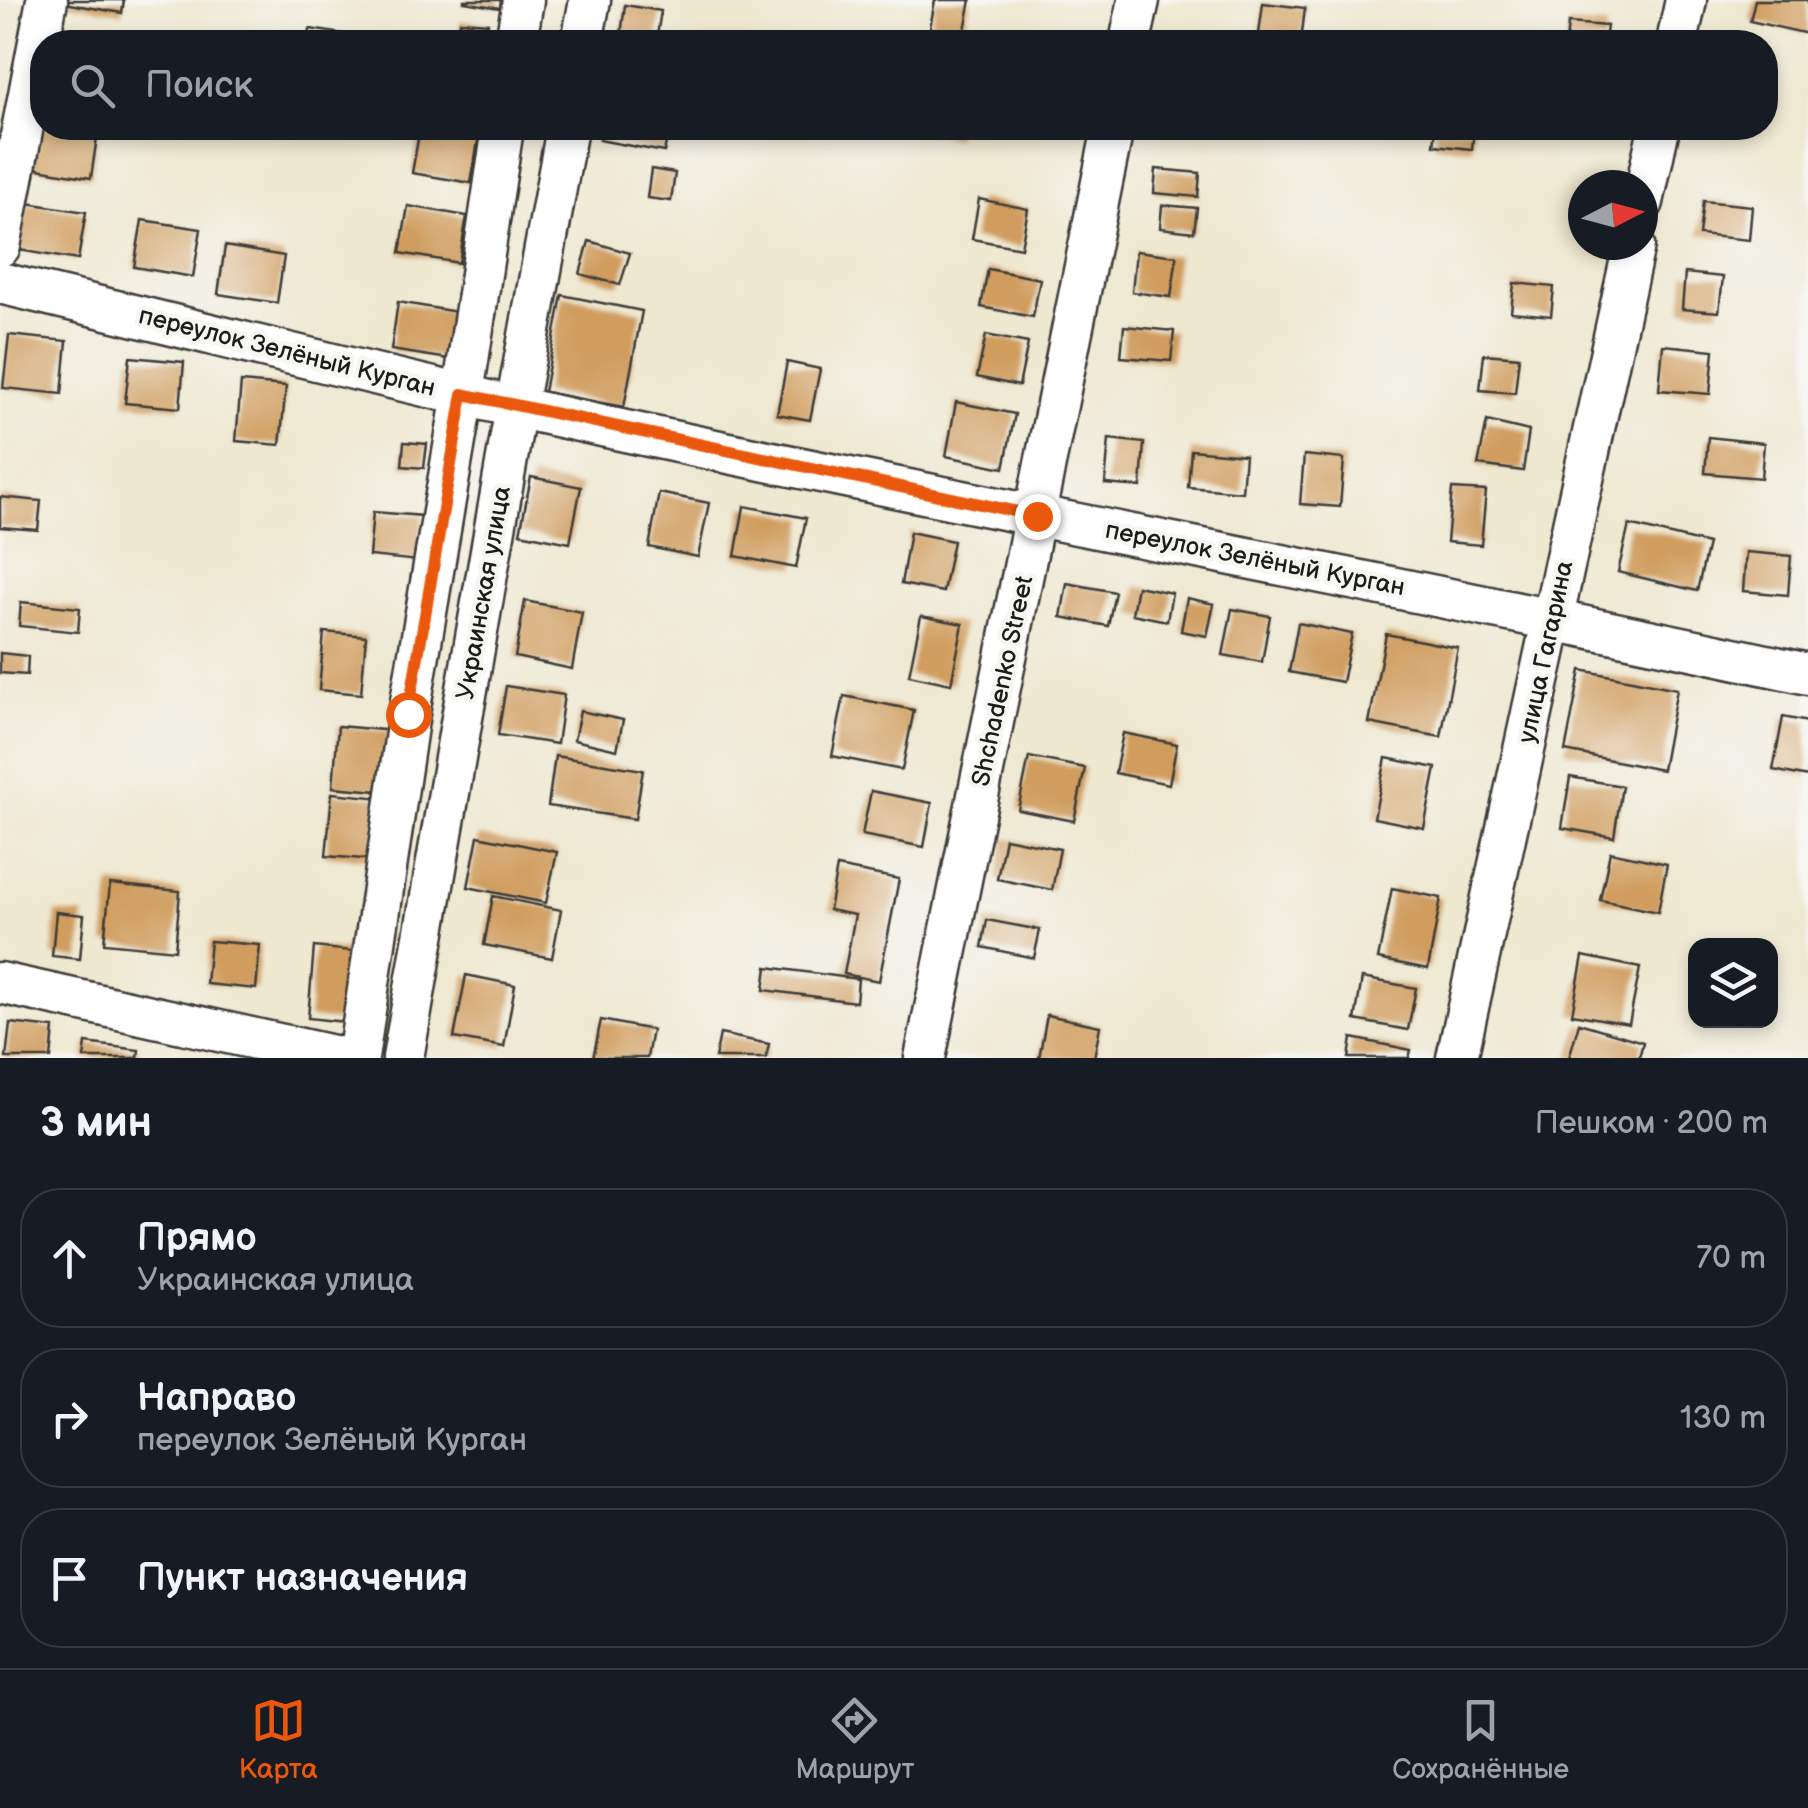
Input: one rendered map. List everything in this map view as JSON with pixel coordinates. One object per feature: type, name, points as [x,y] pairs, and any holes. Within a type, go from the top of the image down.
[{"type":"street","points":[[42,30],[48,0]]},
{"type":"street","points":[[518,30],[522,0]]},
{"type":"street","points":[[584,30],[590,0]]},
{"type":"street","points":[[1133,30],[1139,0]]},
{"type":"street","points":[[1680,30],[1686,0]]},
{"type":"street","points":[[0,246],[30,92]]},
{"type":"street","points":[[358,1058],[408,714],[463,394],[501,140]]},
{"type":"street","name":"Украинская улица","points":[[403,1058],[564,140]]},
{"type":"street","name":"Shchadenko Street","points":[[926,1058],[1112,140]]},
{"type":"street","points":[[1650,170],[1656,140]]},
{"type":"street","name":"улица Гагарина","points":[[1458,1058],[1631,260]]},
{"type":"street","name":"переулок Зелёный Курган","points":[[0,282],[516,407],[1037,516],[1554,618],[1808,674]]},
{"type":"street","points":[[0,983],[342,1058]]},
{"type":"building","points":[[58,0],[124,0],[122,13]]},
{"type":"building","points":[[464,0],[501,0],[500,8]]},
{"type":"building","points":[[935,0],[971,0],[965,30],[930,28]]},
{"type":"building","points":[[1755,0],[1808,0],[1808,34],[1750,21]]},
{"type":"building","points":[[1263,3],[1305,8],[1302,30],[1260,30]]},
{"type":"building","points":[[625,5],[661,11],[658,30],[622,30]]},
{"type":"building","points":[[460,21],[488,23],[488,30],[460,30]]},
{"type":"building","points":[[1568,23],[1607,26],[1606,30],[1567,30]]},
{"type":"building","points":[[39,140],[97,140],[91,178],[32,168]]},
{"type":"building","points":[[418,140],[478,140],[471,183],[412,173]]},
{"type":"building","points":[[599,140],[666,140],[664,152]]},
{"type":"building","points":[[1435,140],[1473,140],[1472,149],[1434,145]]},
{"type":"building","points":[[651,169],[675,173],[671,201],[647,198]]},
{"type":"building","points":[[1156,169],[1200,173],[1198,197],[1154,193]]},
{"type":"building","points":[[979,199],[1028,209],[1021,248],[972,239]]},
{"type":"building","points":[[1703,201],[1752,206],[1749,240],[1699,235]]},
{"type":"building","points":[[27,203],[86,212],[78,260],[19,250]]},
{"type":"building","points":[[1162,205],[1197,208],[1194,232],[1160,228]]},
{"type":"building","points":[[408,206],[467,216],[459,263],[400,253]]},
{"type":"building","points":[[142,220],[201,229],[193,277],[134,267]]},
{"type":"building","points":[[589,241],[630,253],[620,285],[580,274]]},
{"type":"building","points":[[225,246],[284,256],[277,303],[218,294]]},
{"type":"building","points":[[1136,251],[1177,256],[1171,297],[1132,292]]},
{"type":"building","points":[[988,269],[1040,279],[1033,317],[981,307]]},
{"type":"building","points":[[1685,273],[1723,277],[1719,312],[1682,309]]},
{"type":"building","points":[[1514,283],[1554,287],[1551,316],[1511,312]]},
{"type":"building","points":[[562,295],[642,311],[624,407],[544,392]]},
{"type":"building","points":[[398,302],[457,312],[449,359],[391,350]]},
{"type":"building","points":[[1124,326],[1174,331],[1171,361],[1121,357]]},
{"type":"building","points":[[9,335],[67,341],[62,394],[3,388]]},
{"type":"building","points":[[986,335],[1028,343],[1019,386],[977,377]]},
{"type":"building","points":[[1663,345],[1714,350],[1710,394],[1659,390]]},
{"type":"building","points":[[1484,354],[1519,357],[1515,393],[1480,390]]},
{"type":"building","points":[[130,357],[184,362],[180,408],[125,403]]},
{"type":"building","points":[[787,362],[820,369],[810,420],[777,414]]},
{"type":"building","points":[[241,382],[286,386],[280,445],[236,441]]},
{"type":"building","points":[[956,402],[1015,414],[1004,468],[946,456]]},
{"type":"building","points":[[1487,421],[1529,431],[1523,471],[1478,465]]},
{"type":"building","points":[[1708,437],[1764,443],[1761,478],[1705,473]]},
{"type":"building","points":[[1109,439],[1144,443],[1141,487],[1105,484]]},
{"type":"building","points":[[404,442],[427,444],[424,468],[402,466]]},
{"type":"building","points":[[1191,450],[1245,455],[1242,492],[1188,487]]},
{"type":"building","points":[[1304,455],[1344,459],[1340,507],[1300,504]]},
{"type":"building","points":[[531,477],[581,487],[570,543],[520,533]]},
{"type":"building","points":[[1452,489],[1486,491],[1481,545],[1447,542]]},
{"type":"building","points":[[659,493],[709,503],[698,557],[649,547]]},
{"type":"building","points":[[0,497],[41,501],[38,530],[0,527]]},
{"type":"building","points":[[744,506],[806,518],[796,568],[735,556]]},
{"type":"building","points":[[373,512],[423,516],[419,561],[369,556]]},
{"type":"building","points":[[1629,525],[1708,544],[1697,591],[1618,572]]},
{"type":"building","points":[[910,532],[953,541],[943,592],[901,584]]},
{"type":"building","points":[[1746,552],[1791,556],[1788,595],[1743,591]]},
{"type":"building","points":[[1067,583],[1115,592],[1108,626],[1061,617]]},
{"type":"building","points":[[1137,586],[1172,593],[1167,621],[1132,614]]},
{"type":"building","points":[[1187,598],[1214,604],[1207,636],[1181,631]]},
{"type":"building","points":[[525,601],[582,612],[572,669],[515,657]]},
{"type":"building","points":[[21,602],[80,608],[78,632],[19,626]]},
{"type":"building","points":[[1232,609],[1270,616],[1262,662],[1223,655]]},
{"type":"building","points":[[921,616],[963,624],[951,684],[909,675]]},
{"type":"building","points":[[1298,623],[1352,634],[1342,682],[1289,672]]},
{"type":"building","points":[[324,632],[366,636],[361,694],[319,690]]},
{"type":"building","points":[[1386,634],[1458,648],[1441,737],[1369,723]]},
{"type":"building","points":[[0,653],[28,656],[27,675],[0,673]]},
{"type":"building","points":[[1581,670],[1677,689],[1662,770],[1565,751]]},
{"type":"building","points":[[506,686],[564,695],[557,744],[498,735]]},
{"type":"building","points":[[844,696],[914,710],[902,770],[832,756]]},
{"type":"building","points":[[580,711],[623,720],[617,750],[574,740]]},
{"type":"building","points":[[1783,717],[1808,722],[1808,777],[1773,770]]},
{"type":"building","points":[[338,726],[394,731],[389,792],[333,787]]},
{"type":"building","points":[[1123,733],[1177,744],[1169,784],[1115,773]]},
{"type":"building","points":[[555,756],[643,770],[635,819],[548,806]]},
{"type":"building","points":[[1029,757],[1085,768],[1074,821],[1018,810]]},
{"type":"building","points":[[1386,758],[1436,768],[1424,828],[1374,818]]},
{"type":"building","points":[[1570,777],[1622,786],[1614,837],[1562,828]]},
{"type":"building","points":[[871,791],[932,803],[924,847],[862,835]]},
{"type":"building","points":[[332,793],[382,798],[376,860],[326,856]]},
{"type":"building","points":[[478,836],[557,852],[546,903],[468,887]]},
{"type":"building","points":[[1005,838],[1060,849],[1052,890],[997,879]]},
{"type":"building","points":[[1610,852],[1667,864],[1658,912],[1600,900]]},
{"type":"building","points":[[837,867],[899,879],[879,981],[844,974],[855,915],[829,910]]},
{"type":"building","points":[[110,884],[180,891],[175,950],[104,943]]},
{"type":"building","points":[[1392,888],[1441,898],[1428,969],[1378,959]]},
{"type":"building","points":[[493,896],[561,910],[552,958],[484,945]]},
{"type":"building","points":[[56,912],[84,915],[80,959],[52,956]]},
{"type":"building","points":[[987,920],[1040,930],[1034,958],[982,947]]},
{"type":"building","points":[[210,941],[260,945],[256,989],[206,984]]},
{"type":"building","points":[[314,947],[352,951],[345,1022],[308,1018]]},
{"type":"building","points":[[1583,956],[1640,968],[1629,1024],[1572,1014]]},
{"type":"building","points":[[767,967],[858,979],[856,1002],[764,990]]},
{"type":"building","points":[[466,975],[515,985],[504,1047],[454,1038]]},
{"type":"building","points":[[1362,978],[1416,988],[1408,1030],[1355,1020]]},
{"type":"building","points":[[1047,1015],[1100,1026],[1094,1058],[1039,1058]]},
{"type":"building","points":[[601,1020],[652,1030],[647,1058],[593,1058]]},
{"type":"building","points":[[10,1023],[54,1028],[51,1058],[6,1058]]},
{"type":"building","points":[[1579,1023],[1643,1042],[1639,1058],[1569,1058]]},
{"type":"building","points":[[720,1034],[769,1044],[766,1058],[715,1058]]},
{"type":"building","points":[[1352,1038],[1411,1050],[1409,1058],[1349,1058]]},
{"type":"building","points":[[86,1043],[139,1050],[138,1058],[84,1058]]},
{"type":"route","points":[[408,714],[463,394],[1037,516]]}]
